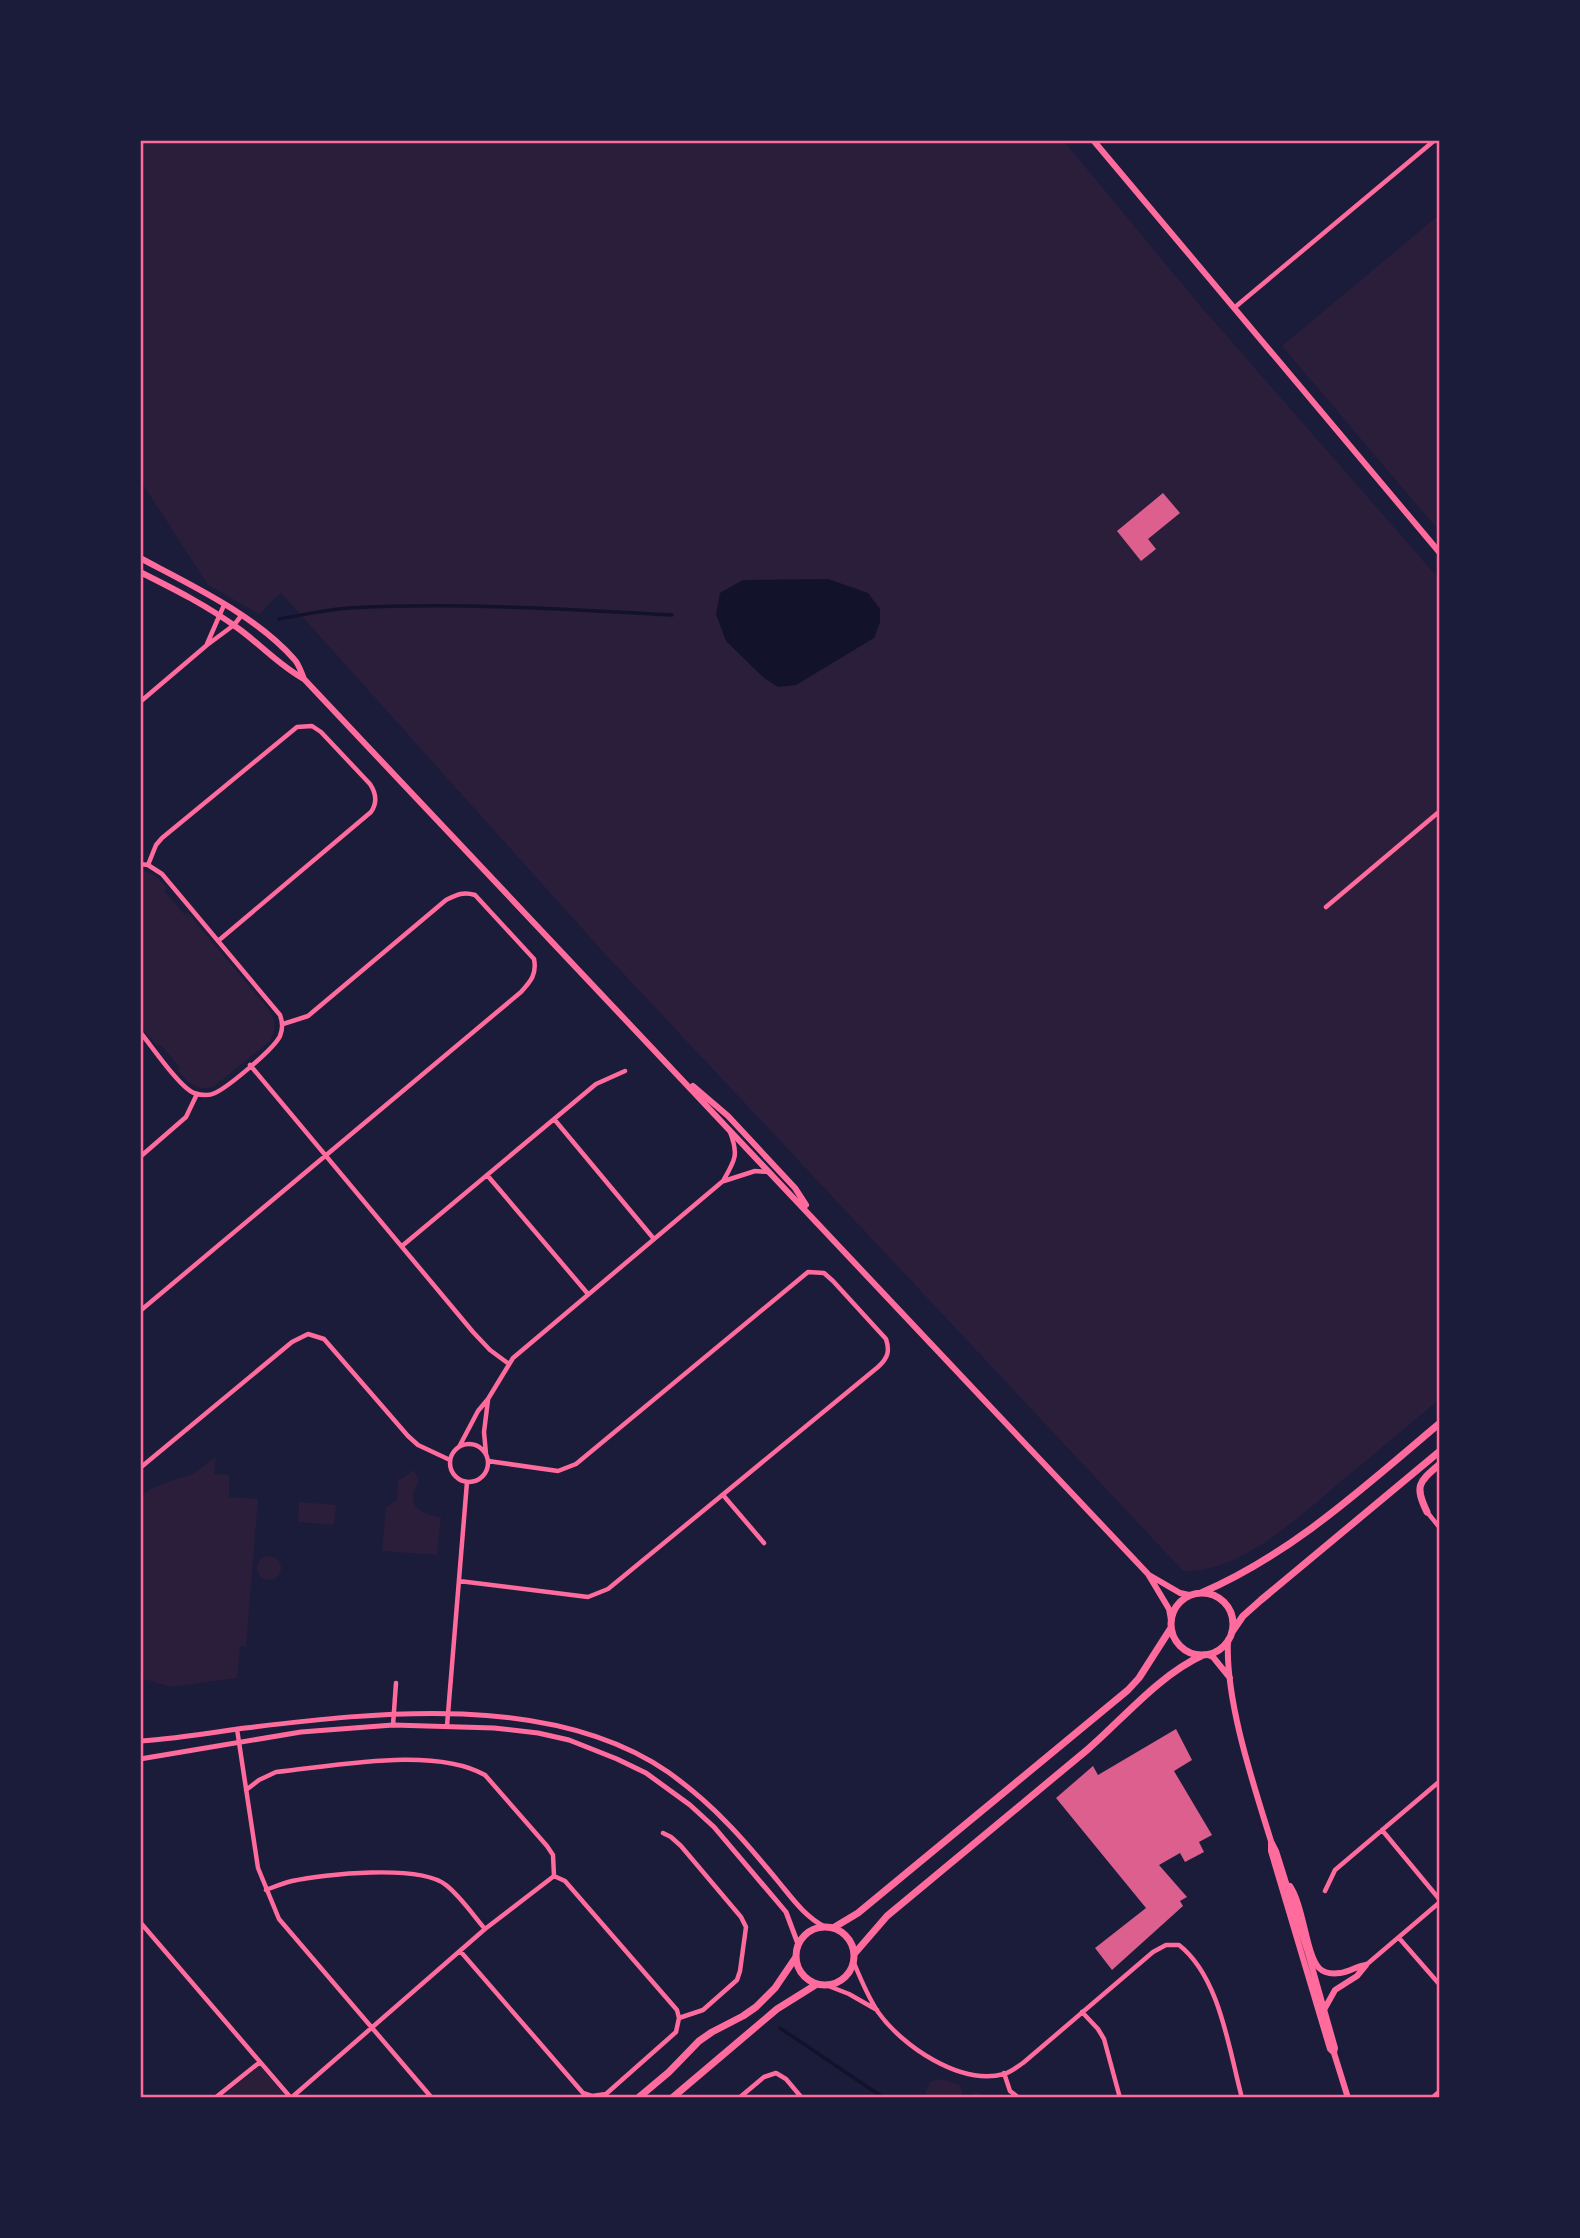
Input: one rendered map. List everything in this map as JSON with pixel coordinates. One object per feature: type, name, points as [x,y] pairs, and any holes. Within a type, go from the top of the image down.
[{"type":"main road","points":[[1093,140],[1440,553]]},
{"type":"main road","points":[[140,558],[258,626],[297,661],[303,679]]},
{"type":"main road","points":[[140,572],[189,597],[234,625],[288,670],[303,679],[1148,1574],[1169,1609],[1172,1636],[1181,1648],[1195,1655],[1213,1657],[1231,1680]]},
{"type":"main road","points":[[674,1069],[728,1116],[795,1188],[814,1218]]},
{"type":"main road","points":[[1148,1574],[1180,1594],[1201,1593],[1303,1536],[1440,1423]]},
{"type":"main road","points":[[855,1953],[887,1916],[1087,1750],[1130,1709],[1177,1671],[1222,1648],[1243,1616],[1440,1451]]},
{"type":"main road","points":[[1427,1512],[1420,1497],[1420,1484],[1440,1464]]},
{"type":"main road","points":[[1201,1593],[1215,1596],[1226,1605],[1232,1618],[1232,1632]]},
{"type":"main road","points":[[638,2098],[669,2072],[699,2041],[756,2007],[775,1988],[796,1957],[799,1944],[809,1931],[829,1927],[858,1913],[1122,1696],[1139,1678],[1171,1624],[1174,1610],[1189,1595]]},
{"type":"main road","points":[[1228,1640],[1231,1680],[1243,1739],[1271,1841],[1325,2009],[1334,2053],[1348,2098]]},
{"type":"main road","points":[[1271,1841],[1271,1852],[1314,2000],[1330,2049],[1334,2053]]},
{"type":"main road","points":[[1285,1878],[1298,1897],[1311,1947],[1321,1970],[1339,1974],[1366,1965]]},
{"type":"main road","points":[[672,2098],[777,2009],[821,1985],[835,1984],[844,1979],[854,1963],[855,1953],[850,1940],[840,1930],[829,1927]]},
{"type":"main road","points":[[796,1957],[804,1976],[821,1985]]},
{"type":"main road","points":[[1325,2009],[1335,1990],[1357,1976],[1366,1965]]},
{"type":"street","points":[[1234,308],[1435,140]]},
{"type":"street","points":[[207,645],[225,605]]},
{"type":"street","points":[[140,702],[234,625],[241,616]]},
{"type":"street","points":[[148,865],[153,850],[162,838],[297,727],[312,726],[321,732],[370,784],[376,794],[372,812],[218,941]]},
{"type":"street","points":[[1326,907],[1440,811]]},
{"type":"street","points":[[140,864],[148,865],[162,874],[280,1016],[282,1024],[277,1041],[216,1093],[211,1094],[197,1094],[186,1088],[140,1032]]},
{"type":"street","points":[[140,1311],[521,992],[534,978],[536,966],[534,959],[475,895],[466,892],[457,894],[446,900],[308,1016],[282,1024]]},
{"type":"street","points":[[250,1065],[487,1348],[509,1364]]},
{"type":"street","points":[[401,1246],[596,1084],[625,1071]]},
{"type":"street","points":[[140,1157],[186,1117],[197,1094]]},
{"type":"street","points":[[554,1119],[654,1239]]},
{"type":"street","points":[[723,1181],[736,1155],[736,1147],[729,1131]]},
{"type":"street","points":[[488,1399],[484,1424],[486,1472],[478,1480],[467,1482],[452,1472],[450,1460],[478,1411],[520,1352],[723,1181],[755,1171],[769,1172]]},
{"type":"street","points":[[487,1175],[588,1295]]},
{"type":"street","points":[[459,1581],[587,1597],[608,1588],[878,1367],[888,1355],[886,1339],[824,1273],[808,1272],[576,1464],[558,1471],[487,1459]]},
{"type":"street","points":[[140,1468],[292,1342],[308,1334],[324,1339],[418,1445],[450,1460]]},
{"type":"street","points":[[459,1447],[473,1445],[482,1449],[487,1459]]},
{"type":"street","points":[[447,1726],[467,1482]]},
{"type":"street","points":[[723,1495],[764,1543]]},
{"type":"street","points":[[1427,1512],[1440,1528]]},
{"type":"street","points":[[393,1725],[396,1683]]},
{"type":"street","points":[[140,1741],[318,1720],[393,1715],[526,1719],[561,1726],[593,1735],[665,1770],[689,1788],[728,1823],[806,1916],[829,1927]]},
{"type":"street","points":[[140,1759],[301,1732],[393,1725],[508,1730],[552,1736],[584,1745],[646,1773],[690,1805],[714,1827],[786,1912],[799,1944]]},
{"type":"street","points":[[237,1729],[258,1868],[279,1919],[432,2098]]},
{"type":"street","points":[[245,1791],[276,1772],[402,1760],[434,1760],[472,1767],[485,1774],[547,1846],[553,1855],[554,1876]]},
{"type":"street","points":[[1325,1891],[1335,1870],[1440,1781]]},
{"type":"street","points":[[1366,1965],[1440,1901],[1382,1830]]},
{"type":"street","points":[[663,1833],[681,1846],[741,1917],[746,1927],[737,1980],[703,2010],[679,2018]]},
{"type":"street","points":[[266,1890],[292,1881],[346,1875],[422,1874],[445,1885],[485,1929]]},
{"type":"street","points":[[140,1922],[291,2098],[485,1929],[554,1876]]},
{"type":"street","points":[[461,1952],[583,2093],[592,2096],[606,2094],[676,2032],[679,2018],[677,2010],[565,1881],[554,1876]]},
{"type":"street","points":[[1399,1938],[1440,1985]]},
{"type":"street","points":[[854,1963],[877,2011],[898,2035],[924,2056],[951,2068],[988,2076],[1004,2073],[1023,2063],[1153,1952],[1166,1945],[1179,1945],[1190,1954],[1216,2001],[1242,2098]]},
{"type":"street","points":[[821,1985],[849,1994],[877,2011]]},
{"type":"street","points":[[1082,2012],[1104,2039],[1120,2098]]},
{"type":"street","points":[[215,2098],[260,2062]]},
{"type":"street","points":[[739,2098],[764,2077],[776,2073],[786,2079],[802,2098]]},
{"type":"street","points":[[1004,2073],[1010,2091],[1018,2098]]},
{"type":"street","points":[[1432,2098],[1440,2091]]},
{"type":"shaded area","points":[[140,140],[1063,140],[1198,303],[1440,580],[1440,1399],[1270,1539],[1227,1562],[1205,1569],[1183,1571],[605,954],[281,593],[259,614],[208,585],[140,480]]},
{"type":"shaded area","points":[[1440,214],[1440,532],[1282,346]]},
{"type":"shaded area","points":[[828,579],[868,593],[880,609],[880,622],[874,638],[796,685],[778,687],[764,678],[726,641],[716,614],[720,593],[743,580]]},
{"type":"shaded area","points":[[140,870],[152,873],[161,881],[166,887],[165,892],[184,914],[188,913],[274,1019],[275,1026],[269,1042],[213,1087],[202,1088],[189,1082],[178,1071],[180,1068],[161,1045],[156,1045],[140,1026]]},
{"type":"shaded area","points":[[216,1456],[214,1474],[229,1475],[229,1497],[258,1499],[246,1646],[240,1646],[237,1678],[171,1687],[140,1678],[140,1497],[157,1486],[191,1475]]},
{"type":"shaded area","points":[[414,1470],[419,1481],[413,1496],[414,1503],[427,1514],[441,1517],[437,1555],[382,1551],[386,1507],[397,1500],[398,1481]]},
{"type":"shaded area","points":[[299,1502],[336,1505],[334,1525],[298,1522]]},
{"type":"shaded area","points":[[269,1556],[278,1559],[281,1568],[278,1577],[269,1580],[260,1577],[257,1568],[260,1559]]},
{"type":"shaded area","points":[[259,2066],[287,2098],[221,2098]]},
{"type":"shaded area","points":[[941,2079],[960,2085],[963,2096],[977,2092],[983,2098],[923,2098],[931,2081]]},
{"type":"building","points":[[1163,493],[1180,513],[1148,539],[1156,549],[1141,561],[1117,531]]},
{"type":"building","points":[[1176,1729],[1192,1760],[1174,1771],[1212,1835],[1199,1842],[1204,1852],[1185,1862],[1180,1853],[1159,1865],[1187,1897],[1180,1901],[1183,1906],[1112,1970],[1095,1948],[1146,1908],[1056,1798],[1093,1766],[1098,1775]]},
{"type":"waterway","points":[[279,619],[322,611],[388,606],[510,607],[672,615]]},
{"type":"waterway","points":[[780,2028],[884,2098]]}]
